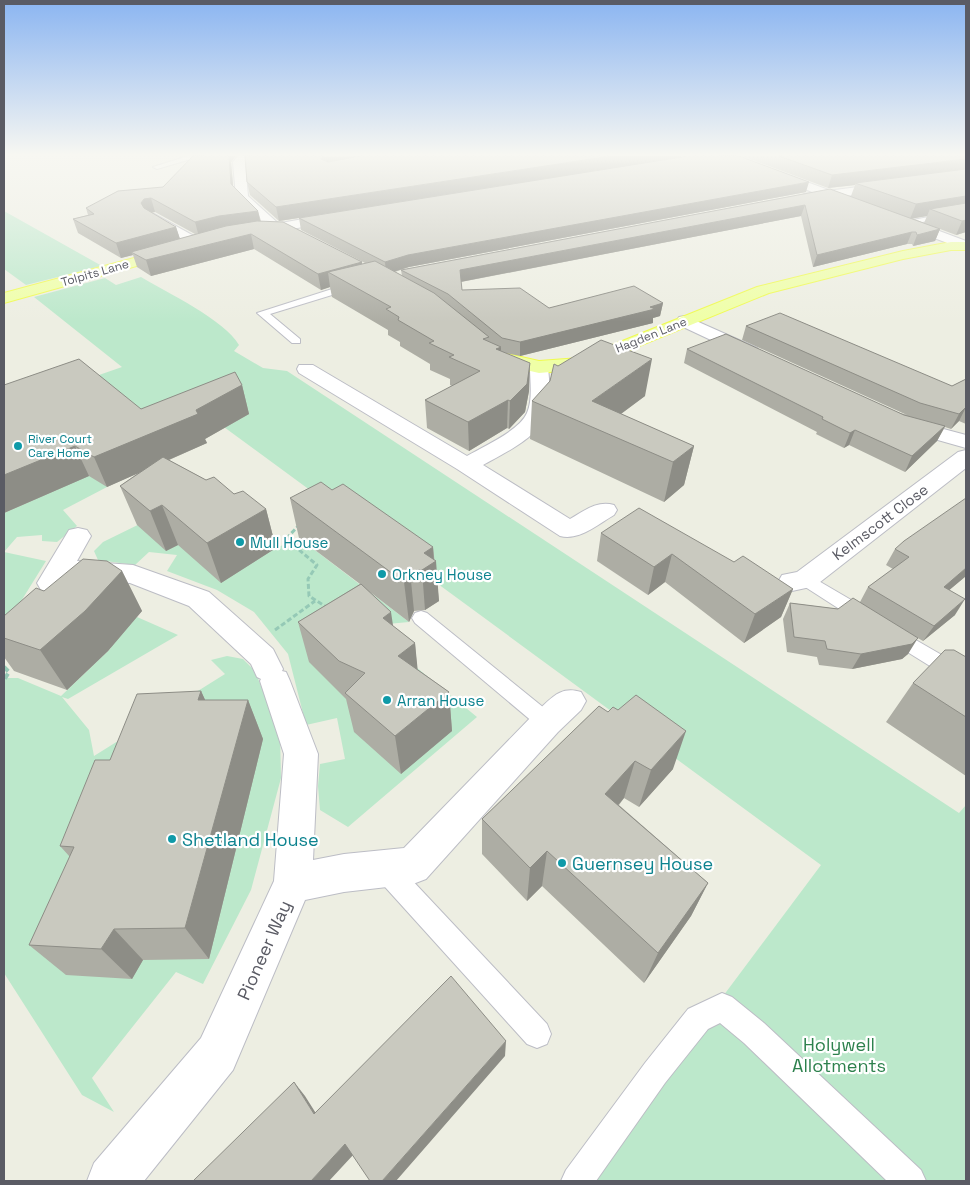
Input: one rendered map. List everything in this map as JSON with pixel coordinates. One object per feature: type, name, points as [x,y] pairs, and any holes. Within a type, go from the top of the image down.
[{"type":"main road","points":[[259,230],[275,228],[298,236]]},
{"type":"main road","name":"Tolpits Lane","points":[[4,298],[216,240]]},
{"type":"main road","name":"Hagden Lane","points":[[480,345],[495,358],[539,367],[582,363],[763,290],[904,256],[951,246],[966,246]]},
{"type":"street","points":[[257,211],[275,228],[353,215]]},
{"type":"street","points":[[888,216],[966,246]]},
{"type":"street","points":[[154,218],[198,244]]},
{"type":"street","points":[[685,321],[764,358]]},
{"type":"street","points":[[465,464],[474,461],[527,428],[537,414],[540,398],[539,367]]},
{"type":"street","points":[[306,369],[465,464],[568,530],[605,510]]},
{"type":"street","points":[[888,416],[905,424],[966,442]]},
{"type":"street","name":"Kelmscott Close","points":[[799,580],[966,457]]},
{"type":"street","points":[[39,602],[61,569],[78,536]]},
{"type":"street","name":"Pioneer Way","points":[[61,569],[133,574],[199,599],[262,656],[272,675],[301,754],[294,882],[217,1054],[112,1181]]},
{"type":"street","points":[[294,882],[413,866],[558,712]]},
{"type":"lane","points":[[906,222],[966,212]]},
{"type":"lane","points":[[296,341],[262,313],[364,282]]},
{"type":"lane","points":[[799,580],[966,679]]},
{"type":"lane","points":[[421,618],[558,712]]},
{"type":"lane","points":[[385,869],[537,1034]]},
{"type":"lane","points":[[577,1181],[655,1073],[698,1019],[722,1007],[754,1033],[910,1181]]},
{"type":"path","points":[[300,523],[286,539],[318,565],[309,574],[306,586],[309,596],[329,608],[336,608]]},
{"type":"path","points":[[252,647],[315,601]]},
{"type":"path","points":[[4,667],[9,672],[4,680]]},
{"type":"green space","points":[[4,211],[102,266],[26,285],[4,269]]},
{"type":"green space","name":"Holywell Allotments","points":[[141,277],[194,307],[221,326],[239,345],[234,351],[263,368],[287,371],[959,813],[966,805],[966,1181],[585,1181],[821,865],[198,408],[107,487],[63,510],[77,526],[57,542],[42,541],[42,535],[17,537],[4,552],[4,513],[83,478],[4,408],[122,367],[34,297],[105,278],[116,285]]},
{"type":"green space","points":[[211,489],[276,548],[299,538],[409,622],[366,626],[477,717],[348,827],[320,810],[318,786],[320,764],[345,759],[337,718],[306,725],[288,654],[254,612],[217,590],[167,571],[177,555],[149,552],[135,565],[98,560],[94,551],[103,542]]},
{"type":"green space","points":[[4,552],[46,561],[10,619],[4,623]]},
{"type":"green space","points":[[137,617],[178,635],[68,699],[62,697],[89,730],[94,756],[225,674],[211,660],[227,656],[243,659],[255,671],[280,734],[281,778],[251,890],[203,984],[176,972],[92,1078],[114,1112],[82,1095],[4,973],[4,678],[18,678],[61,696],[111,648],[104,646]]},
{"type":"building","points":[[90,211],[150,211],[176,227],[116,243],[73,219],[94,214]]},
{"type":"building","points":[[175,211],[256,211],[219,216],[195,222]]},
{"type":"building","points":[[341,211],[648,211],[408,255],[385,262],[299,218]]},
{"type":"building","points":[[712,211],[772,211],[460,270],[462,290],[520,288],[549,308],[634,286],[663,303],[650,307],[655,309],[520,342],[502,338],[448,294],[401,270]]},
{"type":"building","points":[[807,211],[891,211],[940,229],[917,235],[916,232],[912,232],[817,255]]},
{"type":"building","points":[[936,211],[966,211],[966,220],[962,221]]},
{"type":"building","points":[[257,221],[283,222],[362,262],[318,274],[251,234],[146,260],[131,252],[226,226]]},
{"type":"building","points":[[375,261],[434,293],[489,337],[483,339],[501,347],[496,349],[530,363],[527,384],[510,401],[508,400],[468,422],[425,400],[480,371],[449,357],[454,355],[429,343],[434,341],[398,320],[399,317],[386,309],[391,307],[328,272]]},
{"type":"building","points":[[780,313],[952,386],[966,379],[966,407],[959,414],[920,403],[746,326]]},
{"type":"building","points":[[726,334],[904,415],[945,426],[912,456],[855,430],[850,433],[822,419],[823,417],[687,349]]},
{"type":"building","points":[[601,340],[652,359],[592,401],[694,446],[673,462],[532,401],[550,381],[554,364],[558,366]]},
{"type":"building","points":[[79,359],[141,409],[235,372],[242,385],[196,410],[198,414],[94,457],[75,446],[4,475],[4,385]]},
{"type":"building","points":[[163,457],[206,480],[214,477],[234,494],[243,491],[266,509],[207,543],[162,505],[150,511],[120,486]]},
{"type":"building","points":[[321,482],[332,490],[343,484],[433,547],[424,553],[436,561],[422,570],[410,571],[404,582],[290,498]]},
{"type":"building","points":[[966,498],[966,568],[944,587],[965,599],[934,626],[868,587],[909,557],[895,549]]},
{"type":"building","points":[[639,508],[734,562],[743,556],[793,589],[755,614],[672,554],[654,567],[601,533]]},
{"type":"building","points":[[83,559],[107,561],[122,571],[85,611],[40,650],[4,638],[4,616],[36,588],[44,591]]},
{"type":"building","points":[[361,584],[391,612],[383,618],[415,643],[398,656],[449,692],[395,736],[345,693],[365,673],[339,661],[298,622]]},
{"type":"building","points":[[853,598],[918,638],[912,644],[861,654],[827,649],[825,641],[794,637],[790,603],[838,609]]},
{"type":"building","points":[[945,650],[954,650],[966,657],[966,717],[913,683]]},
{"type":"building","points":[[201,691],[198,700],[248,700],[185,928],[114,929],[101,949],[29,945],[74,847],[60,846],[95,760],[110,760],[137,694]]},
{"type":"building","points":[[636,695],[686,731],[651,770],[635,761],[605,794],[708,883],[658,953],[547,851],[530,868],[482,819],[599,706],[608,712],[613,707],[618,710]]},
{"type":"building","points":[[451,976],[506,1041],[382,1181],[370,1181],[345,1144],[311,1181],[193,1181],[294,1082],[314,1114]]},
{"type":"place","name":"River Court Care Home","points":[[18,446]]},
{"type":"place","name":"Mull House","points":[[240,542]]},
{"type":"place","name":"Orkney House","points":[[382,574]]},
{"type":"place","name":"Arran House","points":[[387,700]]},
{"type":"place","name":"Shetland House","points":[[172,839]]},
{"type":"place","name":"Guernsey House","points":[[562,863]]}]
